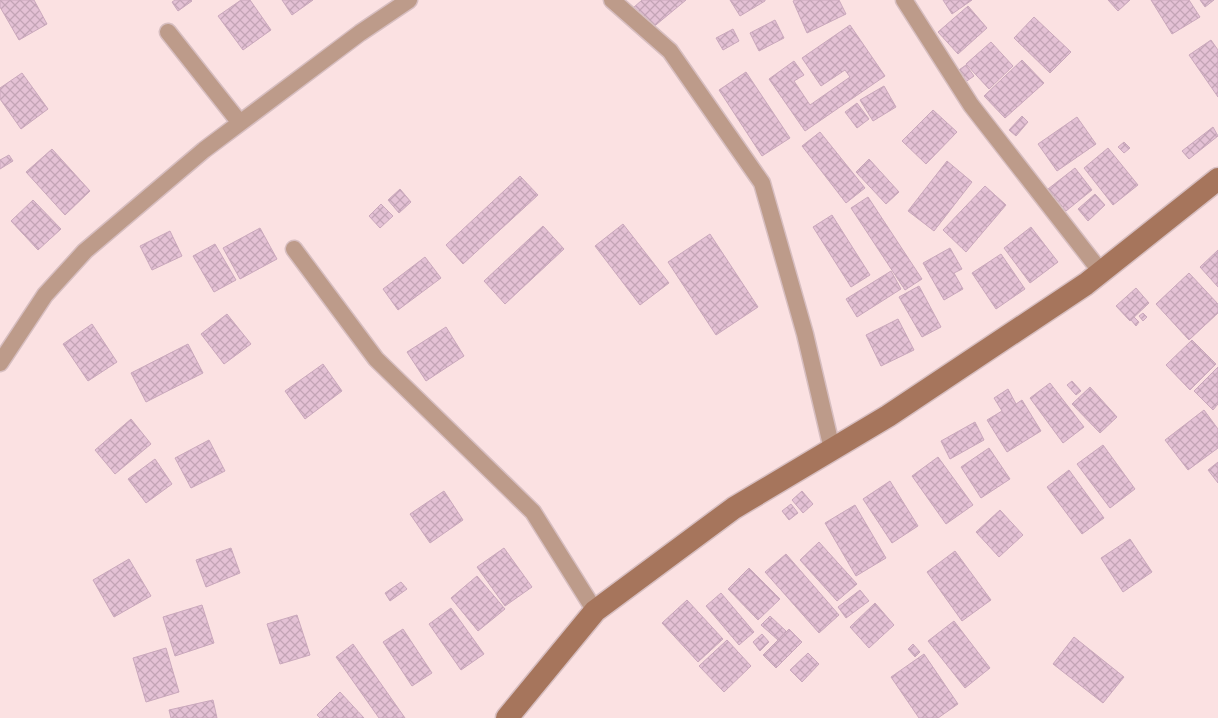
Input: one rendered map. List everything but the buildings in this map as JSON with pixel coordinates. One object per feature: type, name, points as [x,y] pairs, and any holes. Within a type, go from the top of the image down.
[{"type":"main road","points":[[507,718],[595,611],[734,508],[888,416],[1086,284],[1218,179]]},
{"type":"street","points":[[0,363],[45,295],[85,251],[204,150],[360,32],[409,0]]},
{"type":"street","points":[[612,0],[670,51],[762,183],[805,334],[832,449]]},
{"type":"street","points":[[904,0],[971,104],[1101,272]]},
{"type":"street","points":[[168,32],[240,123]]},
{"type":"street","points":[[294,250],[376,359],[533,512],[595,611]]}]
